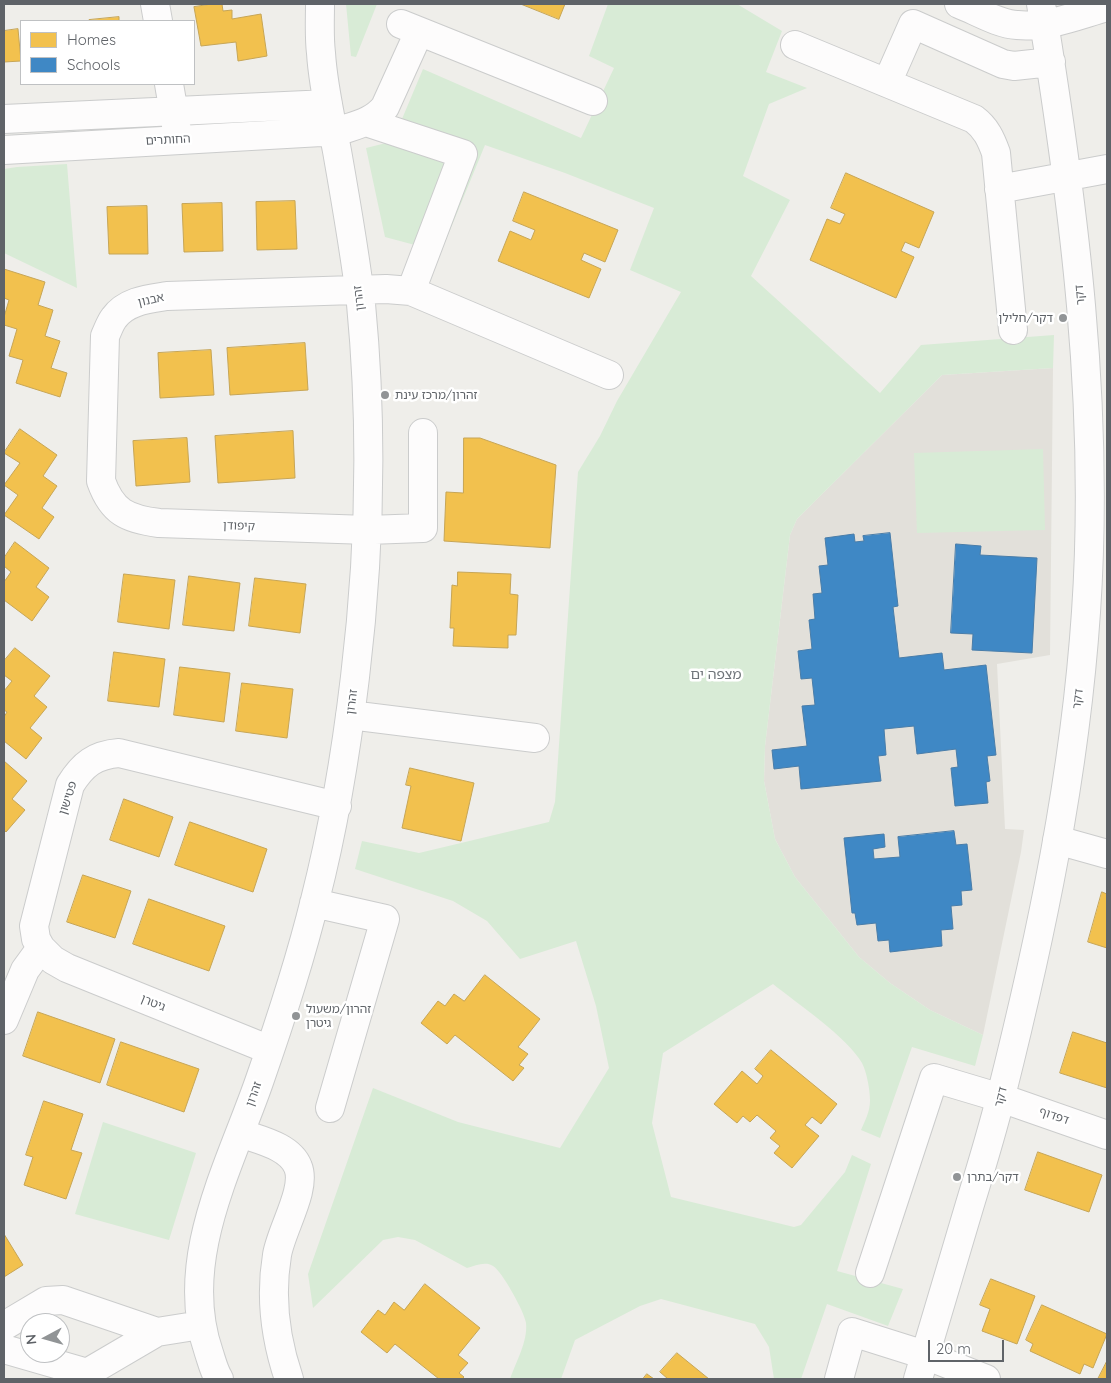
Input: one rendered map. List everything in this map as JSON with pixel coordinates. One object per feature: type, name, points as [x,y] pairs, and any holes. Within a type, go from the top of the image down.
[{"type":"street","points":[[155,4],[158,20]]},
{"type":"street","name":"זהרון","points":[[219,1379],[203,1337],[201,1325],[198,1294],[202,1248],[216,1197],[270,1050],[314,903],[337,806],[361,630],[370,468],[368,387],[348,212],[328,104],[321,54],[320,4]]},
{"type":"street","points":[[959,4],[1016,25],[1042,14],[1107,7]]},
{"type":"street","name":"דקר","points":[[922,1367],[1001,1098],[1038,936],[1057,840],[1073,738],[1097,612],[1090,487],[1097,391],[1079,280],[1068,177],[1042,14]]},
{"type":"street","points":[[887,83],[913,24],[1003,64],[1014,66],[1051,62]]},
{"type":"street","points":[[366,122],[378,116],[385,107],[410,28],[593,101]]},
{"type":"street","points":[[795,46],[974,119],[981,124],[990,137],[996,153],[1013,330]]},
{"type":"street","points":[[169,85],[178,139]]},
{"type":"street","points":[[4,119],[328,104]]},
{"type":"street","points":[[366,122],[462,154],[410,291]]},
{"type":"street","name":"החותרים","points":[[4,150],[333,131],[366,122]]},
{"type":"street","points":[[999,189],[1107,169]]},
{"type":"street","name":"אבנון","points":[[114,508],[106,496],[101,481],[106,336],[113,318],[127,306],[143,300],[167,296],[358,289],[410,291],[608,375]]},
{"type":"street","name":"קיפודן","points":[[114,508],[128,516],[145,522],[159,523],[368,530],[424,528],[423,433]]},
{"type":"street","points":[[350,715],[535,738]]},
{"type":"street","name":"פטישון","points":[[42,948],[36,939],[34,926],[70,785],[78,771],[94,759],[106,754],[119,753],[337,806]]},
{"type":"street","points":[[1057,840],[1107,854]]},
{"type":"street","points":[[314,903],[385,920],[330,1108]]},
{"type":"street","points":[[4,1020],[25,970],[42,948]]},
{"type":"street","name":"גיטרן","points":[[42,948],[53,960],[67,968],[270,1050]]},
{"type":"street","name":"דפדוף","points":[[870,1273],[934,1078],[1001,1098],[1107,1135]]},
{"type":"street","points":[[240,1133],[281,1149],[298,1165],[301,1176],[300,1189],[284,1228],[277,1252],[274,1275],[273,1298],[275,1320],[289,1379]]},
{"type":"street","points":[[4,1326],[46,1301],[63,1300],[157,1332]]},
{"type":"street","points":[[4,1349],[87,1374],[157,1332],[201,1325]]},
{"type":"street","points":[[839,1379],[852,1332],[922,1367],[986,1379]]},
{"type":"shaded area","points":[[1053,368],[1050,655],[997,664],[1005,829],[1024,830],[983,1035],[930,1010],[890,983],[859,957],[795,877],[775,839],[764,781],[765,746],[790,535],[797,519],[942,375]]},
{"type":"green space","points":[[346,4],[377,4],[356,57],[351,56]]},
{"type":"green space","points":[[608,4],[737,4],[782,31],[766,72],[807,88],[769,104],[743,176],[790,200],[751,276],[880,393],[921,345],[1054,335],[1053,368],[942,375],[797,519],[790,535],[765,746],[764,781],[775,839],[795,877],[859,957],[890,983],[930,1010],[983,1035],[975,1066],[912,1047],[880,1138],[861,1130],[870,1101],[868,1082],[862,1063],[855,1053],[834,1032],[773,984],[663,1053],[652,1123],[671,1197],[794,1227],[801,1225],[845,1172],[852,1155],[871,1164],[837,1271],[903,1289],[888,1326],[827,1304],[801,1379],[774,1379],[769,1347],[755,1324],[661,1299],[640,1306],[575,1340],[561,1379],[510,1379],[525,1337],[526,1323],[513,1293],[493,1266],[483,1264],[467,1268],[415,1240],[398,1237],[383,1240],[313,1308],[308,1274],[373,1088],[458,1122],[560,1148],[609,1068],[596,1006],[576,941],[520,959],[487,921],[453,901],[355,869],[362,841],[419,853],[549,822],[555,802],[578,472],[681,292],[630,270],[654,208],[565,173],[485,145],[441,252],[385,237],[366,148],[386,143],[394,138],[423,69],[581,138],[614,68],[589,56]]},
{"type":"green space","points":[[67,164],[77,288],[4,253],[4,169]]},
{"type":"green space","points":[[1043,449],[1045,530],[917,533],[914,453]]},
{"type":"green space","points":[[103,1122],[196,1153],[169,1240],[75,1214]]},
{"type":"building: Homes","points":[[222,4],[223,11],[232,10],[232,19],[261,14],[267,56],[238,61],[236,42],[201,46],[194,7]]},
{"type":"building: Homes","points":[[521,4],[565,4],[559,19]]},
{"type":"building: Homes","points":[[119,17],[119,20],[89,20]]},
{"type":"building: Homes","points":[[18,29],[20,61],[4,62],[4,31]]},
{"type":"building: Homes","points":[[846,173],[934,212],[919,248],[905,242],[901,251],[914,257],[896,298],[810,260],[827,219],[840,224],[845,214],[831,208]]},
{"type":"building: Homes","points":[[524,192],[618,230],[605,262],[584,253],[581,260],[601,269],[589,298],[498,261],[510,231],[531,240],[535,230],[513,221]]},
{"type":"building: Homes","points":[[295,201],[297,249],[257,250],[256,202]]},
{"type":"building: Homes","points":[[222,203],[223,251],[184,252],[182,204]]},
{"type":"building: Homes","points":[[147,206],[148,254],[109,254],[107,207]]},
{"type":"building: Homes","points":[[4,269],[45,282],[38,305],[53,310],[45,336],[60,341],[51,368],[67,373],[60,397],[16,383],[23,360],[9,356],[17,329],[4,325],[4,317],[9,300],[4,298]]},
{"type":"building: Homes","points":[[305,343],[308,390],[230,395],[227,348]]},
{"type":"building: Homes","points":[[211,350],[214,395],[160,398],[158,353]]},
{"type":"building: Homes","points":[[20,429],[57,455],[43,476],[57,486],[42,508],[54,517],[39,539],[4,515],[18,495],[4,485],[20,463],[4,453]]},
{"type":"building: Homes","points":[[293,431],[295,478],[218,483],[215,436]]},
{"type":"building: Homes","points":[[187,438],[190,482],[136,486],[133,441]]},
{"type":"building: Homes","points":[[464,438],[480,438],[556,465],[550,548],[444,541],[446,492],[463,493]]},
{"type":"building: Homes","points":[[15,542],[49,568],[36,587],[49,597],[32,621],[4,600],[4,582],[11,572],[4,566],[4,558]]},
{"type":"building: Homes","points":[[458,572],[511,574],[510,594],[518,595],[516,635],[508,635],[508,648],[453,646],[454,628],[450,628],[452,585],[457,586]]},
{"type":"building: Homes","points":[[124,574],[175,580],[169,629],[118,622]]},
{"type":"building: Homes","points":[[189,576],[240,583],[234,631],[183,625]]},
{"type":"building: Homes","points":[[255,578],[306,584],[300,633],[249,626]]},
{"type":"building: Homes","points":[[15,648],[50,676],[34,696],[47,707],[30,728],[42,738],[26,759],[4,741],[4,717],[7,712],[4,710],[4,691],[12,681],[4,675],[4,661]]},
{"type":"building: Homes","points":[[114,652],[165,659],[159,707],[108,701]]},
{"type":"building: Homes","points":[[180,667],[230,673],[224,722],[174,715]]},
{"type":"building: Homes","points":[[242,683],[293,689],[287,738],[236,731]]},
{"type":"building: Homes","points":[[4,761],[27,781],[12,799],[25,810],[6,832],[4,830]]},
{"type":"building: Homes","points":[[410,768],[474,783],[461,841],[402,828],[411,786],[406,785]]},
{"type":"building: Homes","points":[[124,799],[173,817],[159,857],[110,840]]},
{"type":"building: Homes","points":[[190,822],[267,849],[253,892],[175,865]]},
{"type":"building: Homes","points":[[83,875],[131,891],[115,938],[67,922]]},
{"type":"building: Homes","points":[[1102,892],[1107,894],[1107,948],[1088,942]]},
{"type":"building: Homes","points":[[149,899],[225,926],[209,971],[133,944]]},
{"type":"building: Homes","points":[[485,975],[540,1019],[518,1047],[528,1054],[519,1065],[524,1068],[513,1081],[455,1035],[447,1044],[421,1023],[438,1001],[445,1006],[454,994],[464,1001]]},
{"type":"building: Homes","points":[[38,1012],[115,1039],[100,1083],[23,1056]]},
{"type":"building: Homes","points":[[1073,1032],[1107,1043],[1107,1088],[1060,1073]]},
{"type":"building: Homes","points":[[121,1042],[199,1069],[184,1112],[107,1085]]},
{"type":"building: Homes","points":[[771,1050],[837,1104],[821,1124],[812,1117],[805,1125],[819,1136],[792,1168],[774,1153],[780,1146],[770,1138],[776,1131],[757,1115],[750,1122],[743,1116],[737,1123],[714,1104],[742,1071],[757,1084],[763,1076],[755,1069]]},
{"type":"building: Homes","points":[[44,1101],[83,1114],[71,1150],[82,1153],[66,1199],[24,1185],[33,1157],[26,1155]]},
{"type":"building: Homes","points":[[1038,1152],[1102,1175],[1089,1212],[1025,1190]]},
{"type":"building: Homes","points":[[4,1234],[23,1265],[4,1277]]},
{"type":"building: Homes","points":[[991,1279],[1035,1296],[1017,1344],[982,1331],[990,1309],[980,1305]]},
{"type":"building: Homes","points":[[425,1284],[480,1328],[458,1355],[468,1363],[459,1373],[464,1377],[462,1379],[439,1379],[395,1344],[387,1353],[361,1332],[378,1310],[385,1315],[394,1302],[404,1310]]},
{"type":"building: Homes","points":[[1042,1305],[1107,1334],[1093,1368],[1084,1364],[1080,1374],[1030,1351],[1033,1344],[1026,1340]]},
{"type":"building: Homes","points":[[677,1353],[709,1379],[668,1379],[660,1372]]},
{"type":"building: Homes","points":[[1107,1361],[1107,1379],[1098,1379]]},
{"type":"building: Homes","points":[[647,1374],[654,1379],[643,1379]]},
{"type":"building: Schools","points":[[890,533],[898,606],[893,607],[899,658],[942,653],[944,670],[986,665],[996,755],[987,756],[990,781],[986,782],[988,803],[955,806],[951,768],[958,767],[956,749],[917,754],[914,726],[884,729],[886,755],[878,756],[881,781],[801,789],[799,766],[774,769],[772,750],[807,746],[802,706],[815,705],[812,678],[801,679],[798,651],[812,649],[809,620],[815,619],[813,594],[822,593],[819,566],[828,565],[825,538],[854,534],[855,542],[864,541],[863,536]]},
{"type":"building: Schools","points":[[956,544],[981,546],[980,555],[1037,558],[1032,653],[972,650],[973,634],[951,633]]},
{"type":"building: Schools","points":[[954,831],[956,845],[967,844],[972,890],[961,891],[962,905],[951,906],[953,929],[941,930],[942,946],[890,952],[889,940],[878,941],[876,923],[857,925],[855,913],[852,913],[844,838],[884,834],[885,847],[873,849],[874,859],[900,857],[898,837]]},
{"type":"place","name":"דקר/חלילן","points":[[1063,318]]},
{"type":"place","name":"זהרון/מרכז עינת","points":[[385,395]]},
{"type":"place","name":"זהרון/משעול גיטרן","points":[[296,1016]]},
{"type":"place","name":"דקר/בתרן","points":[[957,1177]]},
{"type":"district","name":"מצפה ים","points":[[716,675]]}]
